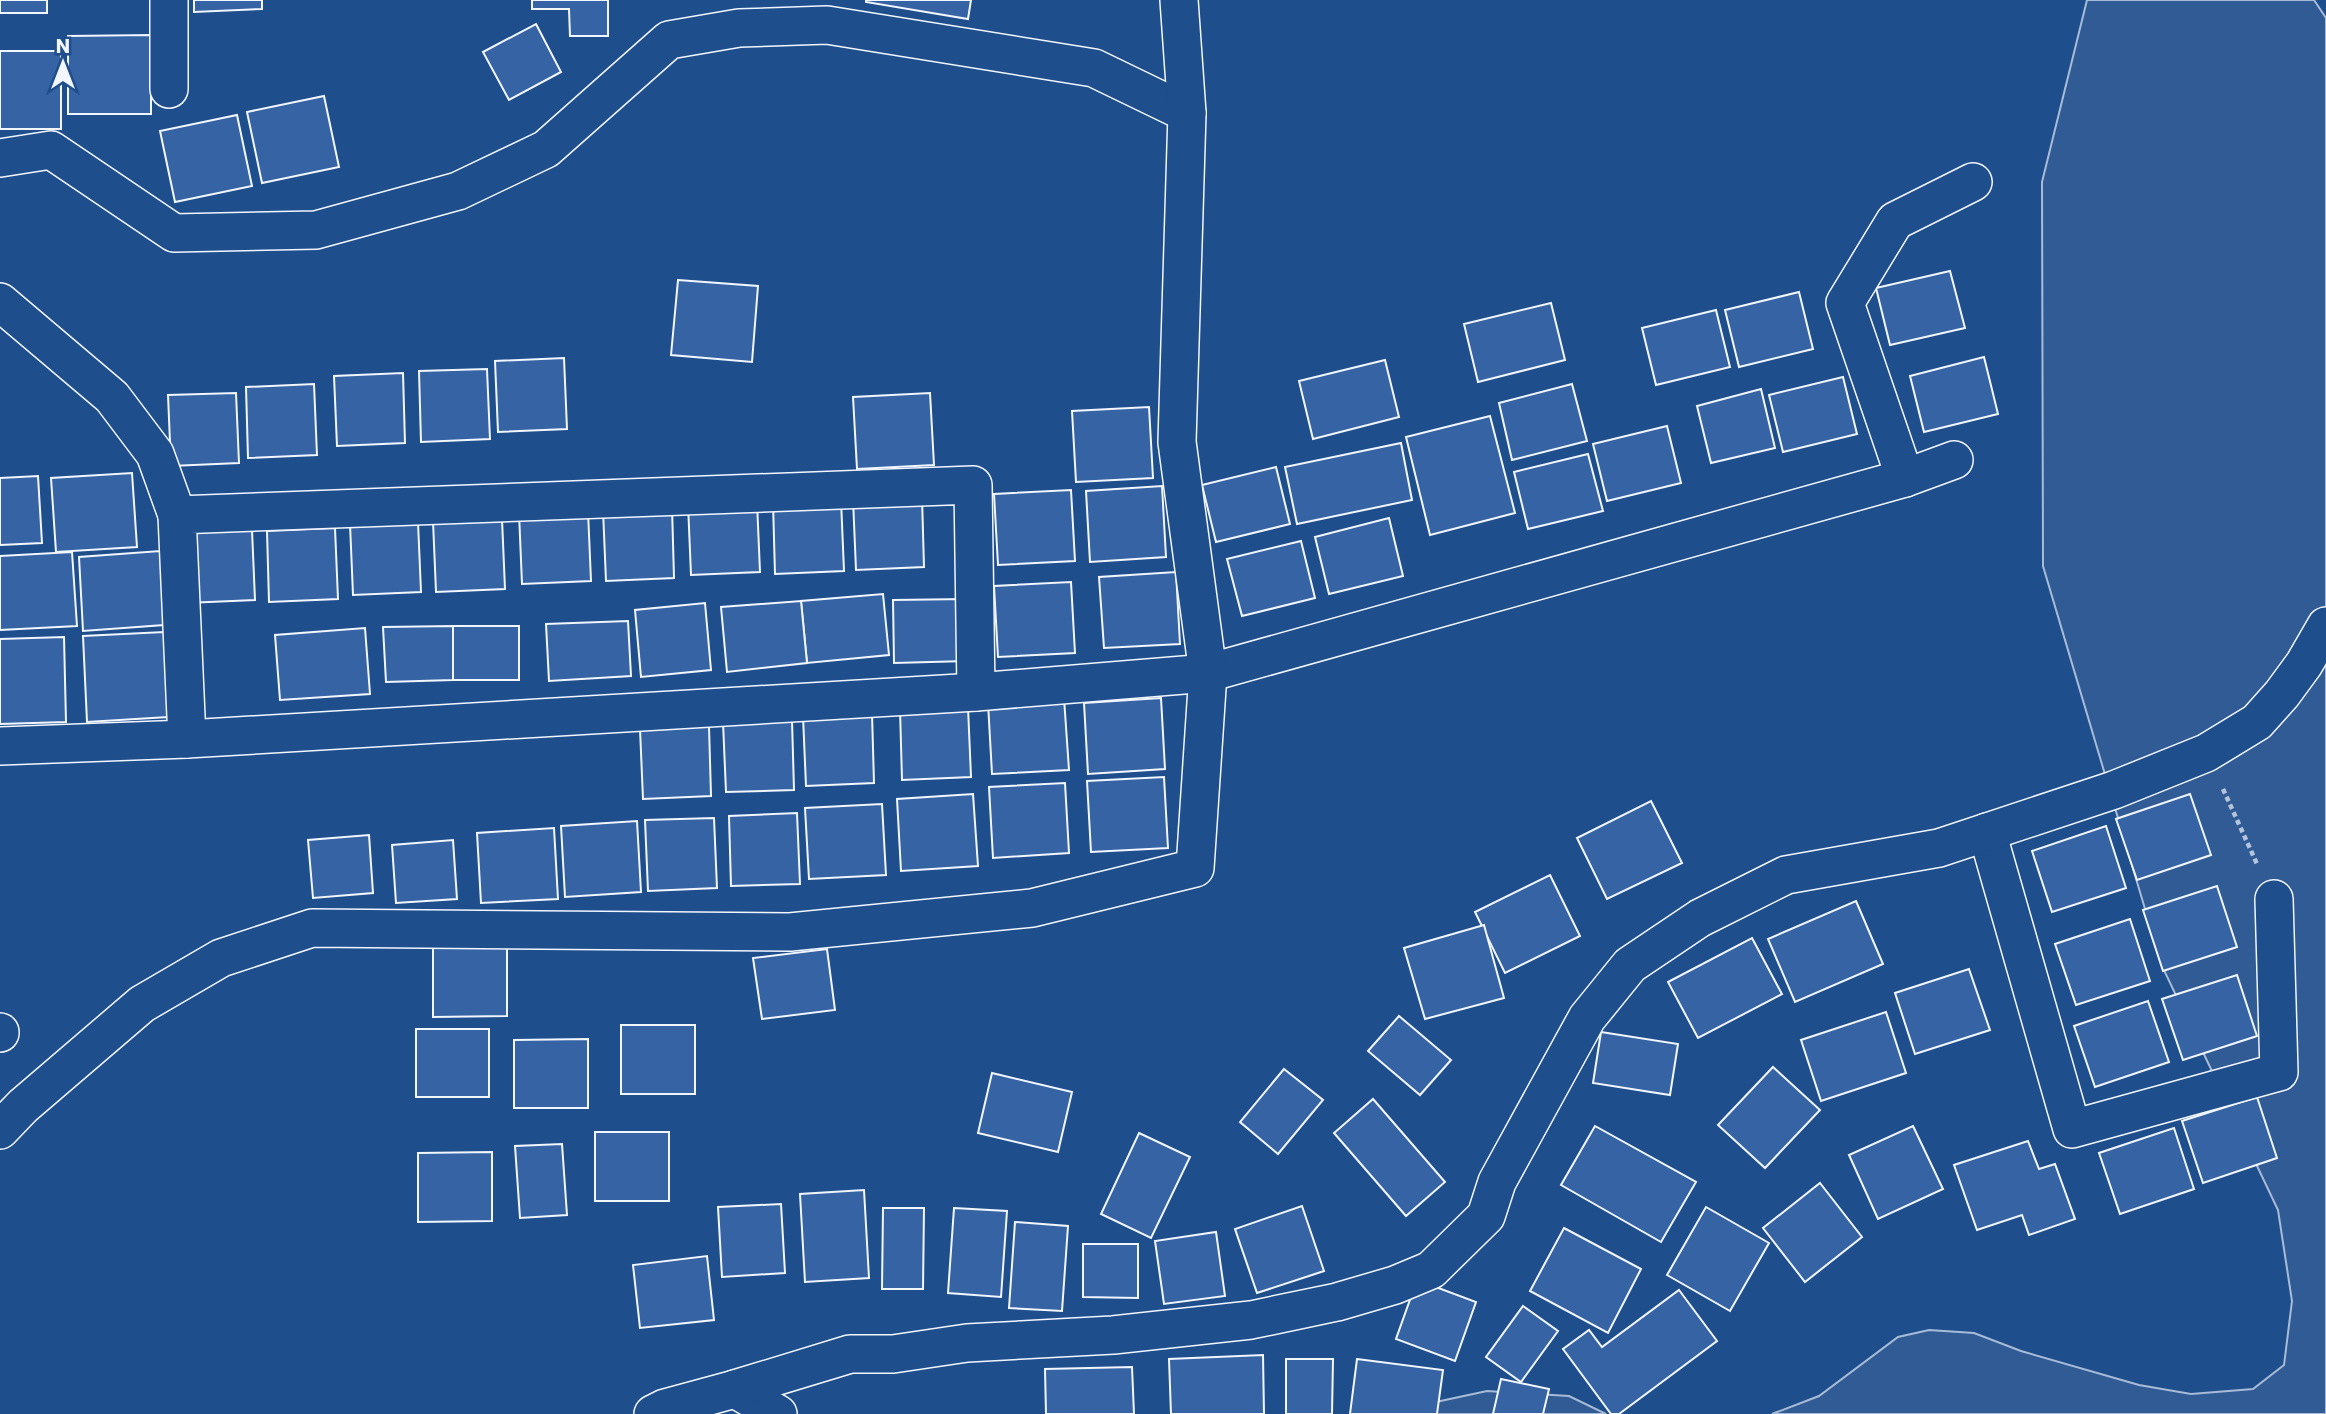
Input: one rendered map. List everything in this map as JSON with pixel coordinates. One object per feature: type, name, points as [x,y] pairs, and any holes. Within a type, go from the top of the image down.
[{"type":"street","points":[[169,0],[169,89]]},
{"type":"street","points":[[0,1130],[23,1106],[142,1004],[222,958],[312,928],[790,932],[1032,908],[1195,869],[1208,673],[1177,442],[1187,113],[1179,0]]},
{"type":"street","points":[[0,158],[51,150],[174,233],[316,230],[458,191],[545,149],[669,40],[739,28],[827,24],[1094,68],[1187,113]]},
{"type":"street","points":[[1905,478],[1845,303],[1895,221],[1973,181]]},
{"type":"street","points":[[0,302],[112,397],[155,454],[177,515],[187,739]]},
{"type":"street","points":[[0,746],[187,739],[976,692],[1208,673],[1905,478],[1954,460]]},
{"type":"street","points":[[177,515],[973,485],[976,692]]},
{"type":"street","points":[[653,1414],[665,1408],[735,1390],[850,1354],[893,1354],[967,1343],[1113,1335],[1251,1320],[1395,1285],[1431,1269],[1486,1216],[1497,1182],[1587,1018],[1630,965],[1700,919],[1786,875],[1939,848],[2114,790],[2206,753],[2257,722],[2304,664],[2326,626]]},
{"type":"street","points":[[1987,832],[2072,1129],[2279,1072],[2274,899]]},
{"type":"street","points":[[735,1390],[778,1414]]},
{"type":"path","points":[[2206,753],[2274,899]]},
{"type":"shaded area","points":[[2087,0],[2314,0],[2326,18],[2326,1414],[1772,1414],[1819,1396],[1898,1337],[1929,1330],[1974,1333],[2021,1351],[2139,1385],[2191,1394],[2253,1389],[2284,1365],[2292,1301],[2278,1210],[2162,966],[2043,566],[2042,182]]},
{"type":"shaded area","points":[[1487,1391],[1569,1396],[1606,1414],[1410,1414],[1422,1405]]},
{"type":"building","points":[[0,0],[47,0],[47,13],[0,13]]},
{"type":"building","points":[[194,0],[262,0],[262,9],[194,12]]},
{"type":"building","points":[[532,0],[608,0],[608,36],[570,36],[569,9],[532,9]]},
{"type":"building","points":[[866,0],[971,0],[968,19]]},
{"type":"building","points":[[536,24],[561,72],[509,100],[483,52]]},
{"type":"building","points":[[151,35],[151,114],[68,114],[68,36]]},
{"type":"building","points":[[0,51],[61,51],[61,129],[0,129]]},
{"type":"building","points":[[324,96],[339,167],[262,183],[247,112]]},
{"type":"building","points":[[237,115],[252,186],[175,202],[160,131]]},
{"type":"building","points":[[1950,271],[1965,328],[1890,345],[1876,288]]},
{"type":"building","points":[[678,280],[758,286],[752,362],[671,355]]},
{"type":"building","points":[[1799,292],[1813,349],[1739,367],[1725,310]]},
{"type":"building","points":[[1551,303],[1565,360],[1478,382],[1464,324]]},
{"type":"building","points":[[1716,310],[1730,367],[1656,385],[1642,328]]},
{"type":"building","points":[[1984,357],[1998,414],[1924,432],[1910,376]]},
{"type":"building","points":[[564,358],[567,429],[498,432],[495,361]]},
{"type":"building","points":[[1385,360],[1399,417],[1313,439],[1299,381]]},
{"type":"building","points":[[487,369],[490,439],[421,442],[419,371]]},
{"type":"building","points":[[403,373],[405,443],[337,446],[334,376]]},
{"type":"building","points":[[1843,377],[1857,434],[1783,452],[1769,395]]},
{"type":"building","points":[[314,384],[317,455],[248,458],[246,387]]},
{"type":"building","points":[[1572,384],[1587,441],[1512,460],[1499,403]]},
{"type":"building","points":[[1761,389],[1775,448],[1711,463],[1697,406]]},
{"type":"building","points":[[236,393],[239,463],[171,466],[168,395]]},
{"type":"building","points":[[930,393],[934,465],[857,469],[853,397]]},
{"type":"building","points":[[1149,407],[1153,478],[1076,482],[1072,411]]},
{"type":"building","points":[[1490,416],[1515,513],[1430,535],[1406,437]]},
{"type":"building","points":[[1667,426],[1681,483],[1607,501],[1593,444]]},
{"type":"building","points":[[1401,443],[1412,500],[1297,524],[1285,467]]},
{"type":"building","points":[[1588,454],[1603,511],[1528,529],[1514,472]]},
{"type":"building","points":[[1276,467],[1290,524],[1216,542],[1202,485]]},
{"type":"building","points":[[132,473],[137,547],[56,552],[51,478]]},
{"type":"building","points":[[38,476],[42,543],[0,545],[0,478]]},
{"type":"building","points":[[1162,486],[1166,557],[1090,562],[1086,491]]},
{"type":"building","points":[[1071,490],[1075,561],[998,565],[994,494]]},
{"type":"building","points":[[922,497],[924,567],[856,570],[853,499]]},
{"type":"building","points":[[841,500],[844,571],[775,574],[773,503]]},
{"type":"building","points":[[757,502],[760,572],[691,575],[688,504]]},
{"type":"building","points":[[672,507],[674,578],[606,581],[603,510]]},
{"type":"building","points":[[588,511],[591,581],[522,584],[519,513]]},
{"type":"building","points":[[1389,518],[1403,576],[1329,594],[1315,537]]},
{"type":"building","points":[[502,519],[505,589],[436,592],[433,521]]},
{"type":"building","points":[[418,522],[421,592],[353,595],[350,524]]},
{"type":"building","points":[[335,528],[338,599],[269,602],[267,531]]},
{"type":"building","points":[[252,530],[255,600],[186,603],[183,533]]},
{"type":"building","points":[[1301,541],[1315,598],[1242,616],[1227,559]]},
{"type":"building","points":[[160,551],[164,625],[83,631],[79,557]]},
{"type":"building","points":[[72,552],[77,626],[0,630],[0,556]]},
{"type":"building","points":[[1176,572],[1180,644],[1104,648],[1099,577]]},
{"type":"building","points":[[1071,582],[1075,653],[998,657],[994,586]]},
{"type":"building","points":[[883,594],[889,655],[807,663],[801,601]]},
{"type":"building","points":[[966,599],[967,661],[894,663],[893,600]]},
{"type":"building","points":[[801,601],[807,663],[727,672],[721,607]]},
{"type":"building","points":[[705,603],[711,670],[641,677],[635,610]]},
{"type":"building","points":[[628,621],[631,676],[549,681],[546,624]]},
{"type":"building","points":[[453,626],[453,680],[386,682],[383,627]]},
{"type":"building","points":[[453,626],[519,626],[519,680],[453,680]]},
{"type":"building","points":[[365,628],[370,694],[280,700],[275,635]]},
{"type":"building","points":[[164,632],[168,717],[87,722],[83,636]]},
{"type":"building","points":[[64,637],[66,722],[0,724],[0,639]]},
{"type":"building","points":[[1064,698],[1069,770],[992,774],[988,703]]},
{"type":"building","points":[[1161,698],[1165,769],[1088,774],[1084,703]]},
{"type":"building","points":[[968,707],[971,777],[902,780],[900,709]]},
{"type":"building","points":[[872,713],[874,783],[806,786],[803,716]]},
{"type":"building","points":[[792,720],[794,790],[726,792],[723,722]]},
{"type":"building","points":[[709,726],[711,796],[643,799],[640,729]]},
{"type":"building","points":[[1164,777],[1168,848],[1091,852],[1087,781]]},
{"type":"building","points":[[1065,783],[1069,853],[993,858],[989,787]]},
{"type":"building","points":[[973,794],[978,866],[901,871],[897,799]]},
{"type":"building","points":[[2190,794],[2211,855],[2137,880],[2116,819]]},
{"type":"building","points":[[1651,801],[1682,863],[1607,899],[1577,838]]},
{"type":"building","points":[[882,804],[886,875],[809,879],[805,808]]},
{"type":"building","points":[[797,813],[800,884],[731,886],[729,816]]},
{"type":"building","points":[[714,818],[717,888],[648,891],[645,820]]},
{"type":"building","points":[[637,821],[641,892],[565,897],[561,826]]},
{"type":"building","points":[[2106,826],[2126,888],[2052,912],[2032,851]]},
{"type":"building","points":[[554,828],[558,899],[481,903],[477,833]]},
{"type":"building","points":[[369,835],[373,893],[313,898],[308,840]]},
{"type":"building","points":[[453,840],[457,899],[396,903],[392,845]]},
{"type":"building","points":[[1550,875],[1580,936],[1505,973],[1475,912]]},
{"type":"building","points":[[2217,886],[2237,947],[2163,971],[2143,910]]},
{"type":"building","points":[[1856,901],[1883,964],[1795,1002],[1768,939]]},
{"type":"building","points":[[2130,919],[2150,981],[2076,1005],[2055,944]]},
{"type":"building","points":[[1484,925],[1504,998],[1425,1019],[1404,948]]},
{"type":"building","points":[[1752,938],[1782,994],[1698,1038],[1668,982]]},
{"type":"building","points":[[507,947],[507,1016],[433,1017],[433,948]]},
{"type":"building","points":[[827,949],[835,1010],[762,1019],[753,958]]},
{"type":"building","points":[[1969,969],[1990,1030],[1915,1054],[1895,993]]},
{"type":"building","points":[[2237,975],[2257,1036],[2183,1060],[2162,999]]},
{"type":"building","points":[[2148,1001],[2169,1062],[2095,1087],[2074,1026]]},
{"type":"building","points":[[1886,1012],[1906,1073],[1821,1101],[1801,1040]]},
{"type":"building","points":[[1399,1016],[1451,1060],[1420,1095],[1368,1051]]},
{"type":"building","points":[[621,1025],[695,1025],[695,1094],[621,1094]]},
{"type":"building","points":[[416,1029],[489,1029],[489,1097],[416,1097]]},
{"type":"building","points":[[1601,1032],[1678,1044],[1670,1095],[1593,1083]]},
{"type":"building","points":[[588,1039],[588,1108],[514,1108],[514,1040]]},
{"type":"building","points":[[1773,1067],[1820,1110],[1765,1168],[1718,1125]]},
{"type":"building","points":[[1284,1069],[1323,1100],[1278,1154],[1240,1122]]},
{"type":"building","points":[[992,1073],[1072,1092],[1058,1152],[978,1133]]},
{"type":"building","points":[[2257,1097],[2277,1158],[2203,1183],[2182,1121]]},
{"type":"building","points":[[1373,1099],[1445,1182],[1406,1216],[1334,1133]]},
{"type":"building","points":[[1595,1126],[1696,1182],[1661,1242],[1561,1185]]},
{"type":"building","points":[[1913,1126],[1943,1189],[1878,1219],[1849,1155]]},
{"type":"building","points":[[2174,1128],[2194,1189],[2120,1214],[2099,1153]]},
{"type":"building","points":[[595,1132],[669,1132],[669,1201],[595,1201]]},
{"type":"building","points":[[1139,1133],[1190,1157],[1151,1238],[1101,1214]]},
{"type":"building","points":[[2028,1141],[2039,1169],[2055,1164],[2075,1219],[2029,1235],[2022,1215],[1977,1230],[1954,1165]]},
{"type":"building","points":[[562,1144],[567,1215],[520,1218],[515,1146]]},
{"type":"building","points":[[492,1152],[492,1221],[418,1222],[418,1153]]},
{"type":"building","points":[[1820,1183],[1862,1237],[1805,1282],[1763,1228]]},
{"type":"building","points":[[864,1190],[869,1278],[805,1282],[800,1194]]},
{"type":"building","points":[[781,1204],[785,1273],[722,1277],[718,1207]]},
{"type":"building","points":[[1302,1206],[1324,1271],[1257,1293],[1235,1229]]},
{"type":"building","points":[[1706,1207],[1769,1243],[1730,1311],[1667,1275]]},
{"type":"building","points":[[883,1208],[924,1208],[923,1289],[882,1289]]},
{"type":"building","points":[[954,1208],[1007,1211],[1001,1297],[948,1293]]},
{"type":"building","points":[[1015,1222],[1068,1226],[1062,1311],[1009,1308]]},
{"type":"building","points":[[1564,1228],[1641,1269],[1608,1333],[1530,1291]]},
{"type":"building","points":[[1216,1232],[1225,1296],[1164,1304],[1155,1241]]},
{"type":"building","points":[[1083,1244],[1138,1244],[1138,1298],[1083,1297]]},
{"type":"building","points":[[707,1256],[714,1320],[640,1328],[633,1265]]},
{"type":"building","points":[[1417,1280],[1476,1302],[1455,1361],[1396,1339]]},
{"type":"building","points":[[1679,1290],[1717,1341],[1619,1414],[1611,1414],[1563,1349],[1589,1330],[1602,1347]]},
{"type":"building","points":[[1523,1306],[1558,1331],[1521,1382],[1486,1357]]},
{"type":"building","points":[[1263,1355],[1264,1414],[1171,1414],[1169,1359]]},
{"type":"building","points":[[1286,1359],[1333,1359],[1332,1414],[1286,1414]]},
{"type":"building","points":[[1357,1359],[1443,1370],[1437,1414],[1350,1414]]},
{"type":"building","points":[[1132,1367],[1134,1414],[1046,1414],[1045,1369]]},
{"type":"building","points":[[1501,1379],[1549,1389],[1543,1414],[1493,1414]]}]
